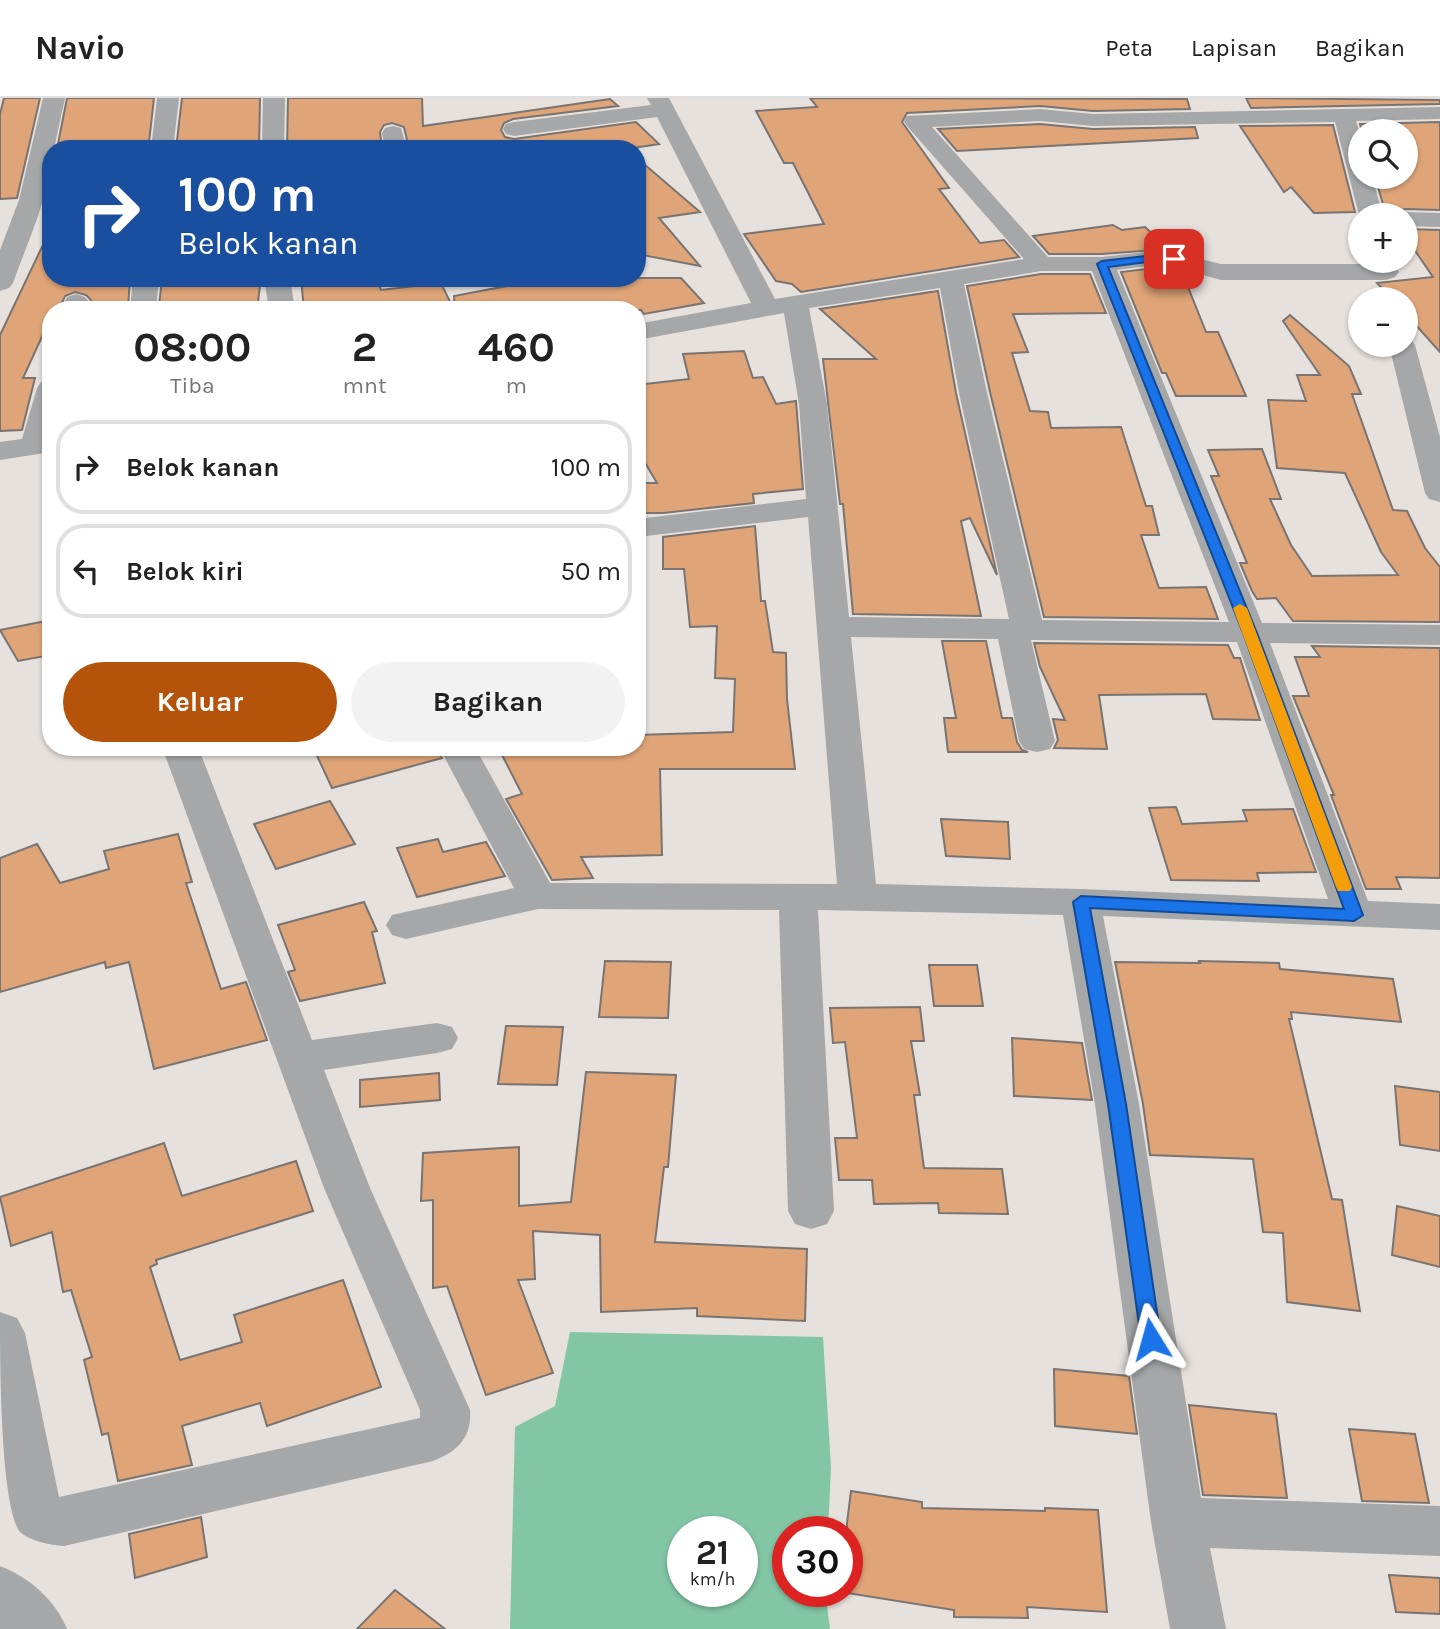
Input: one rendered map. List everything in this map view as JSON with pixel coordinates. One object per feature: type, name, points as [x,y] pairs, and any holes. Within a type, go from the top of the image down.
[{"type":"street","points":[[0,283],[21,200],[54,98]]},
{"type":"street","points":[[163,140],[169,98]]},
{"type":"street","points":[[273,140],[274,98]]},
{"type":"street","points":[[1141,98],[1152,119]]},
{"type":"street","points":[[507,131],[661,104],[766,309]]},
{"type":"street","points":[[1332,109],[1348,147]]},
{"type":"street","points":[[1041,264],[909,114],[1040,115],[1080,120],[1152,119],[1332,109],[1440,113]]},
{"type":"street","points":[[1418,219],[1440,220]]},
{"type":"street","points":[[646,330],[795,303],[1041,264],[1102,264],[1163,257],[1221,272],[1348,267]]},
{"type":"street","points":[[1102,264],[1250,633],[1354,915]]},
{"type":"street","points":[[951,280],[1020,629],[1037,741]]},
{"type":"street","points":[[795,303],[813,404],[820,506],[858,897]]},
{"type":"street","points":[[1405,357],[1440,493]]},
{"type":"street","points":[[0,451],[42,445]]},
{"type":"street","points":[[646,527],[820,506]]},
{"type":"street","points":[[833,627],[1440,635]]},
{"type":"street","points":[[0,1333],[10,1447],[40,1518],[64,1522],[433,1438],[442,1432],[445,1410],[348,1188],[183,756]]},
{"type":"street","points":[[462,756],[538,896]]},
{"type":"street","points":[[406,925],[538,896],[858,897],[1081,902],[1440,917]]},
{"type":"street","points":[[798,898],[811,1211]]},
{"type":"street","points":[[1081,902],[1117,1104],[1178,1522],[1198,1629]]},
{"type":"street","points":[[297,1058],[437,1038]]},
{"type":"street","points":[[1178,1522],[1440,1531]]},
{"type":"street","points":[[0,1592],[39,1629]]},
{"type":"green space","points":[[570,1332],[823,1337],[831,1467],[829,1516],[772,1516],[772,1607],[827,1607],[830,1629],[510,1629],[515,1427],[555,1406]]},
{"type":"building","points":[[4,98],[40,98],[17,198],[0,199],[0,114]]},
{"type":"building","points":[[67,98],[154,98],[149,140],[59,140]]},
{"type":"building","points":[[182,98],[260,98],[259,140],[177,140]]},
{"type":"building","points":[[288,98],[422,98],[423,126],[610,99],[618,106],[513,119],[504,123],[501,130],[505,137],[514,139],[636,122],[659,144],[646,146],[646,140],[407,140],[404,127],[392,123],[384,125],[380,132],[381,140],[287,140]]},
{"type":"building","points":[[810,98],[1187,99],[1190,109],[1093,111],[1040,106],[907,113],[902,122],[949,188],[939,189],[980,243],[1004,240],[1019,257],[801,292],[792,284],[776,281],[744,234],[824,224],[793,163],[784,163],[756,111],[817,107]]},
{"type":"building","points":[[1246,98],[1440,100],[1440,104],[1251,108]]},
{"type":"building","points":[[1440,122],[1440,210],[1418,209],[1418,203],[1383,203],[1379,189],[1418,189],[1418,123]]},
{"type":"building","points":[[1040,124],[1093,129],[1195,127],[1198,138],[957,151],[938,129]]},
{"type":"building","points":[[1333,125],[1353,203],[1348,203],[1348,212],[1314,213],[1291,187],[1284,192],[1240,126]]},
{"type":"building","points":[[646,166],[700,212],[659,218],[700,266],[646,256]]},
{"type":"building","points":[[1113,225],[1122,230],[1145,227],[1169,249],[1102,254],[1049,254],[1033,236]]},
{"type":"building","points":[[1418,229],[1440,230],[1440,352],[1418,327],[1418,287],[1381,287],[1377,283],[1433,277],[1418,255]]},
{"type":"building","points":[[42,247],[42,287],[129,287],[128,301],[91,301],[86,295],[75,292],[65,296],[63,301],[42,301],[42,337],[23,378],[35,378],[22,430],[0,431],[0,335]]},
{"type":"building","points":[[1163,267],[1182,272],[1206,332],[1218,332],[1246,396],[1176,396],[1166,373],[1162,373],[1121,272]]},
{"type":"building","points":[[1041,274],[1090,274],[1106,313],[1013,314],[1028,352],[1012,353],[1030,411],[1048,412],[1051,428],[1121,427],[1146,506],[1152,506],[1159,535],[1141,535],[1159,588],[1206,587],[1218,619],[1044,617],[967,286]]},
{"type":"building","points":[[646,278],[681,278],[704,303],[646,314],[646,301],[454,301],[454,296],[502,287],[646,287]]},
{"type":"building","points":[[161,287],[260,287],[258,301],[160,301]]},
{"type":"building","points":[[302,287],[380,287],[381,290],[443,287],[450,301],[303,301]]},
{"type":"building","points":[[938,291],[956,393],[997,575],[970,518],[961,521],[981,616],[853,614],[843,504],[840,504],[823,359],[876,359],[820,309]]},
{"type":"building","points":[[1290,315],[1349,366],[1361,394],[1352,394],[1393,510],[1407,511],[1425,548],[1440,567],[1440,622],[1293,621],[1276,598],[1257,599],[1252,591],[1240,563],[1247,563],[1211,476],[1219,476],[1208,450],[1262,449],[1281,499],[1270,499],[1291,545],[1312,576],[1398,575],[1381,552],[1345,473],[1277,468],[1268,400],[1306,401],[1297,375],[1320,375],[1283,321]]},
{"type":"building","points":[[744,351],[753,378],[763,377],[776,404],[796,401],[803,489],[753,494],[754,503],[646,513],[646,483],[657,483],[646,464],[646,384],[689,379],[683,354]]},
{"type":"building","points":[[755,526],[761,601],[765,601],[773,652],[786,653],[787,699],[795,769],[660,769],[662,855],[581,857],[593,878],[552,880],[506,799],[522,794],[503,756],[646,756],[646,735],[733,732],[735,679],[715,678],[717,626],[690,627],[684,569],[663,569],[663,537]]},
{"type":"building","points":[[42,622],[42,657],[18,661],[0,630]]},
{"type":"building","points":[[942,641],[986,641],[1002,718],[1012,718],[1017,742],[1022,750],[1028,752],[948,752],[944,718],[956,718]]},
{"type":"building","points":[[1034,643],[1228,645],[1234,658],[1240,658],[1260,720],[1213,719],[1206,694],[1099,695],[1107,749],[1054,748],[1058,740],[1053,719],[1065,720],[1040,667]]},
{"type":"building","points":[[1312,646],[1440,648],[1440,878],[1396,877],[1401,889],[1366,889],[1331,795],[1334,795],[1293,696],[1309,696],[1295,657],[1320,657]]},
{"type":"building","points":[[317,756],[442,758],[332,788]]},
{"type":"building","points":[[330,801],[355,844],[276,869],[254,824]]},
{"type":"building","points":[[1176,807],[1182,824],[1247,821],[1243,810],[1293,809],[1316,872],[1257,873],[1259,881],[1171,880],[1149,808]]},
{"type":"building","points":[[941,819],[1008,822],[1010,859],[946,856]]},
{"type":"building","points":[[178,834],[192,882],[186,883],[221,989],[246,982],[267,1040],[154,1069],[129,962],[106,968],[105,962],[0,992],[0,858],[37,844],[60,883],[109,869],[104,851]]},
{"type":"building","points":[[438,839],[443,852],[486,842],[505,876],[417,897],[397,848]]},
{"type":"building","points":[[364,902],[377,931],[372,932],[385,983],[300,1001],[288,972],[295,970],[278,925]]},
{"type":"building","points":[[605,961],[671,962],[668,1018],[599,1017]]},
{"type":"building","points":[[1199,961],[1279,963],[1280,969],[1393,979],[1401,1022],[1291,1012],[1292,1019],[1289,1019],[1332,1199],[1342,1200],[1360,1311],[1287,1302],[1283,1233],[1263,1232],[1253,1159],[1150,1155],[1143,1104],[1115,962],[1200,963]]},
{"type":"building","points":[[929,965],[977,965],[983,1006],[934,1006]]},
{"type":"building","points":[[920,1007],[924,1041],[911,1041],[920,1095],[914,1095],[924,1168],[1002,1169],[1008,1214],[939,1213],[938,1203],[874,1204],[872,1180],[839,1180],[835,1138],[857,1138],[845,1042],[833,1043],[830,1008]]},
{"type":"building","points":[[506,1026],[563,1027],[557,1085],[498,1084]]},
{"type":"building","points":[[1012,1038],[1082,1043],[1092,1100],[1014,1096]]},
{"type":"building","points":[[586,1072],[676,1075],[668,1167],[664,1167],[655,1242],[807,1249],[805,1321],[697,1316],[697,1308],[601,1312],[600,1235],[533,1231],[535,1279],[518,1280],[553,1373],[486,1395],[447,1286],[433,1288],[433,1200],[421,1201],[423,1153],[519,1147],[519,1206],[571,1202]]},
{"type":"building","points":[[439,1073],[440,1100],[360,1107],[360,1080]]},
{"type":"building","points":[[1395,1086],[1440,1092],[1440,1151],[1400,1145]]},
{"type":"building","points":[[164,1143],[182,1196],[296,1161],[313,1211],[156,1260],[157,1264],[150,1267],[180,1360],[242,1342],[234,1315],[343,1280],[381,1387],[267,1426],[260,1403],[182,1426],[192,1465],[118,1481],[108,1433],[102,1435],[84,1360],[92,1357],[71,1290],[63,1292],[52,1232],[11,1246],[0,1197]]},
{"type":"building","points":[[1397,1206],[1440,1216],[1440,1267],[1392,1255]]},
{"type":"building","points":[[1054,1369],[1129,1376],[1137,1434],[1055,1426]]},
{"type":"building","points":[[1189,1405],[1276,1414],[1287,1498],[1203,1495]]},
{"type":"building","points":[[1349,1429],[1415,1434],[1429,1503],[1362,1501]]},
{"type":"building","points":[[851,1491],[922,1502],[922,1508],[1098,1510],[1107,1612],[1027,1607],[1028,1618],[954,1617],[954,1610],[863,1596],[863,1516],[848,1516]]},
{"type":"building","points":[[201,1517],[207,1557],[135,1578],[129,1534]]},
{"type":"building","points":[[1389,1575],[1440,1578],[1440,1614],[1396,1612]]},
{"type":"building","points":[[395,1590],[445,1629],[357,1629]]},
{"type":"slow traffic","points":[[1240,608],[1344,887]]},
{"type":"route","points":[[1151,1339],[1117,1104],[1081,902],[1354,915],[1250,633],[1102,264],[1163,257],[1174,259]]}]
